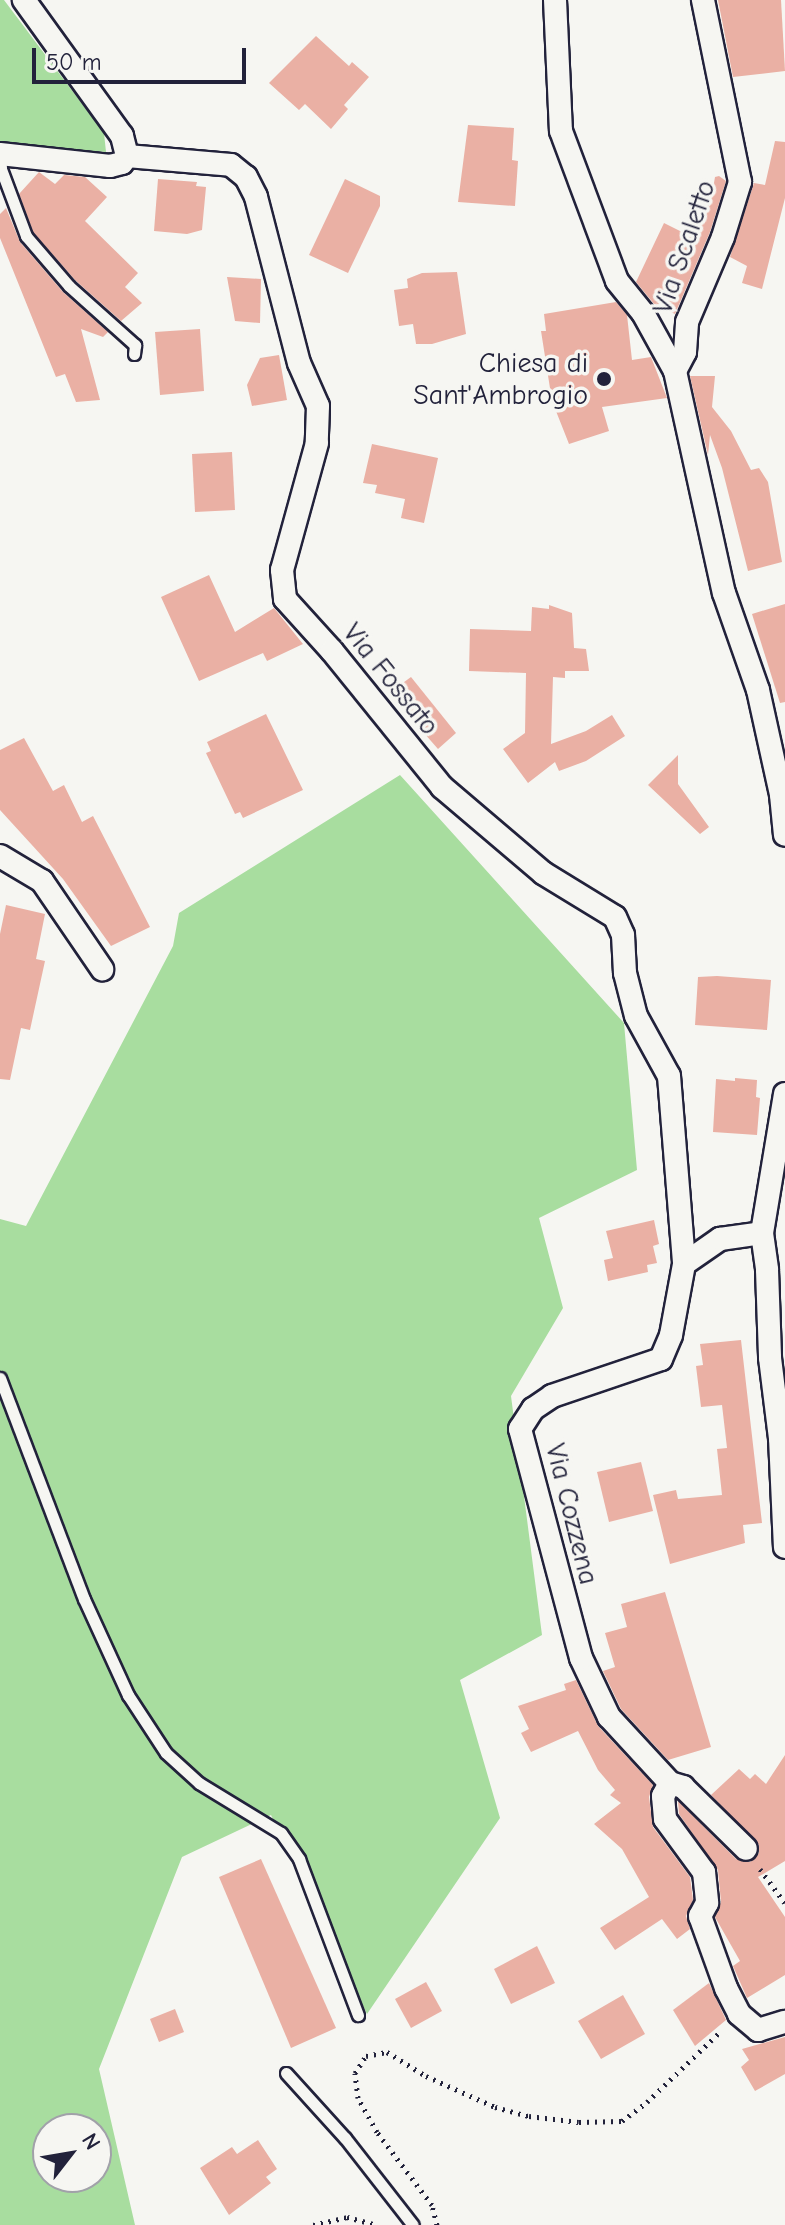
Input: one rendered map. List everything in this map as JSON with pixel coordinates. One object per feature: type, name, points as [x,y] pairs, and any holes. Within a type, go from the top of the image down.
[{"type":"street","points":[[24,0],[122,136],[127,156]]},
{"type":"street","points":[[555,0],[561,131],[617,281],[643,313],[675,371],[724,593],[758,690],[781,795],[785,835]]},
{"type":"street","name":"Via Scaletto","points":[[675,371],[685,352],[687,322],[723,237],[740,182],[703,0]]},
{"type":"street","name":"Via Fossato","points":[[0,154],[110,166],[122,163],[127,156],[231,165],[246,177],[256,197],[299,363],[318,406],[317,443],[282,570],[285,599],[332,651],[442,787],[543,873],[615,917],[623,935],[625,973],[636,1016],[669,1076],[684,1264]]},
{"type":"street","points":[[0,856],[42,881],[102,969]]},
{"type":"street","points":[[785,1094],[762,1233],[767,1270],[770,1358],[780,1438],[785,1547]]},
{"type":"street","points":[[684,1264],[720,1239],[762,1233]]},
{"type":"street","name":"Via Cozzena","points":[[670,1783],[609,1717],[581,1658],[520,1429],[533,1409],[552,1396],[661,1359],[671,1335],[684,1264]]},
{"type":"street","points":[[746,1849],[683,1787],[670,1783],[663,1796],[665,1819],[704,1872],[707,1903],[700,1916],[726,1988],[739,2014],[758,2030],[785,2022]]},
{"type":"lane","points":[[0,154],[1,169],[26,236],[69,286],[135,345],[134,354]]},
{"type":"lane","points":[[0,1378],[84,1599],[128,1695],[166,1753],[199,1783],[281,1833],[299,1859],[358,2015]]},
{"type":"lane","points":[[286,2073],[345,2138],[413,2225]]},
{"type":"path","points":[[746,1849],[785,1903]]},
{"type":"path","points":[[437,2225],[432,2205],[377,2132],[358,2098],[355,2073],[366,2056],[387,2052],[426,2076],[495,2107],[529,2116],[579,2122],[622,2121],[739,2014]]},
{"type":"path","points":[[313,2225],[347,2217],[376,2225]]},
{"type":"green space","points":[[0,0],[4,0],[104,133],[106,152],[0,144]]},
{"type":"green space","points":[[400,775],[624,1023],[637,1170],[539,1218],[563,1308],[511,1396],[542,1635],[460,1680],[500,1818],[367,2014],[271,1815],[182,1857],[99,2069],[109,2113],[32,2113],[32,2193],[112,2193],[112,2125],[135,2225],[0,2225],[0,1219],[26,1226],[173,946],[179,913]]},
{"type":"building","points":[[718,0],[781,0],[785,71],[733,77]]},
{"type":"building","points":[[316,36],[349,66],[352,62],[369,77],[344,105],[348,109],[331,129],[305,104],[299,110],[269,83]]},
{"type":"building","points":[[468,125],[514,128],[512,160],[518,161],[515,206],[458,202]]},
{"type":"building","points":[[775,141],[785,142],[785,198],[762,289],[742,283],[747,266],[730,257],[754,183],[765,185]]},
{"type":"building","points":[[39,172],[55,184],[64,175],[85,177],[107,197],[85,221],[138,273],[125,287],[142,303],[121,321],[75,280],[33,232],[19,194]]},
{"type":"building","points":[[715,177],[726,181],[710,232],[675,314],[654,304],[636,282],[664,223],[692,237],[704,203],[710,206]]},
{"type":"building","points":[[158,179],[197,182],[196,186],[206,187],[202,230],[187,234],[154,231]]},
{"type":"building","points":[[345,179],[380,196],[380,206],[348,273],[309,255]]},
{"type":"building","points":[[6,208],[20,242],[63,292],[108,332],[103,337],[81,329],[100,400],[76,402],[65,374],[56,377],[0,238],[0,214]]},
{"type":"building","points":[[457,272],[466,334],[432,344],[416,344],[413,324],[399,326],[394,290],[408,288],[407,279],[422,273]]},
{"type":"building","points":[[227,277],[261,279],[260,323],[235,321]]},
{"type":"building","name":"Chiesa di Sant'Ambrogio","points":[[616,302],[627,315],[632,360],[651,357],[667,398],[602,407],[609,431],[569,444],[552,401],[541,331],[546,331],[544,314]]},
{"type":"building","points":[[200,329],[204,391],[160,395],[155,332]]},
{"type":"building","points":[[279,355],[287,400],[252,406],[247,385],[260,358]]},
{"type":"building","points":[[690,376],[715,376],[712,407],[731,431],[751,470],[759,468],[768,482],[782,562],[748,571],[722,468],[710,435],[708,455]]},
{"type":"building","points":[[372,444],[438,458],[424,523],[401,518],[405,499],[375,493],[377,485],[363,483]]},
{"type":"building","points":[[232,452],[235,510],[195,512],[192,454]]},
{"type":"building","points":[[209,575],[235,632],[274,608],[303,644],[267,661],[263,653],[199,681],[161,597]]},
{"type":"building","points":[[785,604],[785,702],[780,703],[752,614]]},
{"type":"building","points":[[549,605],[572,613],[574,648],[586,649],[589,671],[565,671],[565,678],[553,677],[551,744],[586,731],[612,715],[625,736],[586,761],[559,771],[555,762],[528,783],[503,749],[525,733],[526,673],[469,671],[470,629],[531,631],[532,607],[549,609]]},
{"type":"building","points":[[411,677],[456,733],[438,749],[389,693]]},
{"type":"building","points":[[266,714],[303,790],[243,818],[240,812],[235,814],[206,753],[211,751],[207,742]]},
{"type":"building","points":[[24,738],[53,791],[64,785],[82,822],[93,816],[150,927],[111,946],[63,879],[0,810],[0,750]]},
{"type":"building","points":[[678,755],[678,784],[709,827],[700,834],[648,785]]},
{"type":"building","points":[[6,905],[45,914],[36,959],[45,961],[30,1030],[21,1028],[10,1080],[0,1079],[0,934]]},
{"type":"building","points":[[698,977],[771,980],[767,1030],[695,1025]]},
{"type":"building","points":[[735,1078],[757,1080],[756,1097],[760,1098],[757,1135],[713,1132],[716,1079],[735,1081]]},
{"type":"building","points":[[654,1220],[659,1244],[653,1246],[657,1263],[647,1265],[648,1272],[608,1281],[604,1260],[613,1258],[606,1231]]},
{"type":"building","points":[[741,1340],[762,1523],[743,1525],[745,1543],[670,1564],[653,1495],[676,1490],[678,1499],[722,1495],[717,1449],[727,1448],[722,1405],[701,1407],[696,1366],[703,1365],[700,1344]]},
{"type":"building","points":[[641,1462],[653,1511],[609,1522],[597,1472]]},
{"type":"building","points":[[665,1592],[711,1747],[668,1760],[621,1709],[603,1671],[615,1667],[605,1633],[627,1627],[621,1604]]},
{"type":"building","points":[[576,1680],[598,1726],[653,1785],[649,1797],[653,1827],[690,1877],[693,1900],[686,1916],[690,1929],[677,1939],[662,1919],[615,1950],[600,1928],[649,1897],[622,1849],[594,1824],[621,1803],[610,1795],[615,1790],[598,1770],[578,1731],[531,1752],[521,1733],[529,1729],[518,1706],[566,1690],[564,1684]]},
{"type":"building","points":[[785,1755],[785,1861],[758,1877],[785,1917],[785,1975],[747,1998],[733,1966],[740,1961],[715,1917],[721,1902],[718,1870],[679,1814],[678,1801],[736,1859],[750,1862],[759,1853],[759,1845],[711,1795],[739,1769],[750,1779],[755,1774],[766,1784]]},
{"type":"building","points":[[261,1859],[336,2028],[291,2048],[219,1877]]},
{"type":"building","points":[[537,1946],[555,1983],[511,2004],[494,1969]]},
{"type":"building","points":[[426,1982],[442,2011],[411,2028],[395,1999]]},
{"type":"building","points":[[709,1983],[726,2020],[695,2046],[673,2010]]},
{"type":"building","points":[[623,1995],[645,2034],[601,2059],[578,2021]]},
{"type":"building","points":[[175,2009],[184,2032],[159,2042],[150,2019]]},
{"type":"building","points":[[785,2037],[785,2074],[755,2091],[741,2067],[749,2060],[742,2049]]},
{"type":"building","points":[[258,2140],[277,2169],[266,2177],[271,2183],[229,2215],[200,2168],[232,2147],[237,2154]]},
{"type":"place","name":"Chiesa di Sant'Ambrogio","points":[[604,379]]}]
